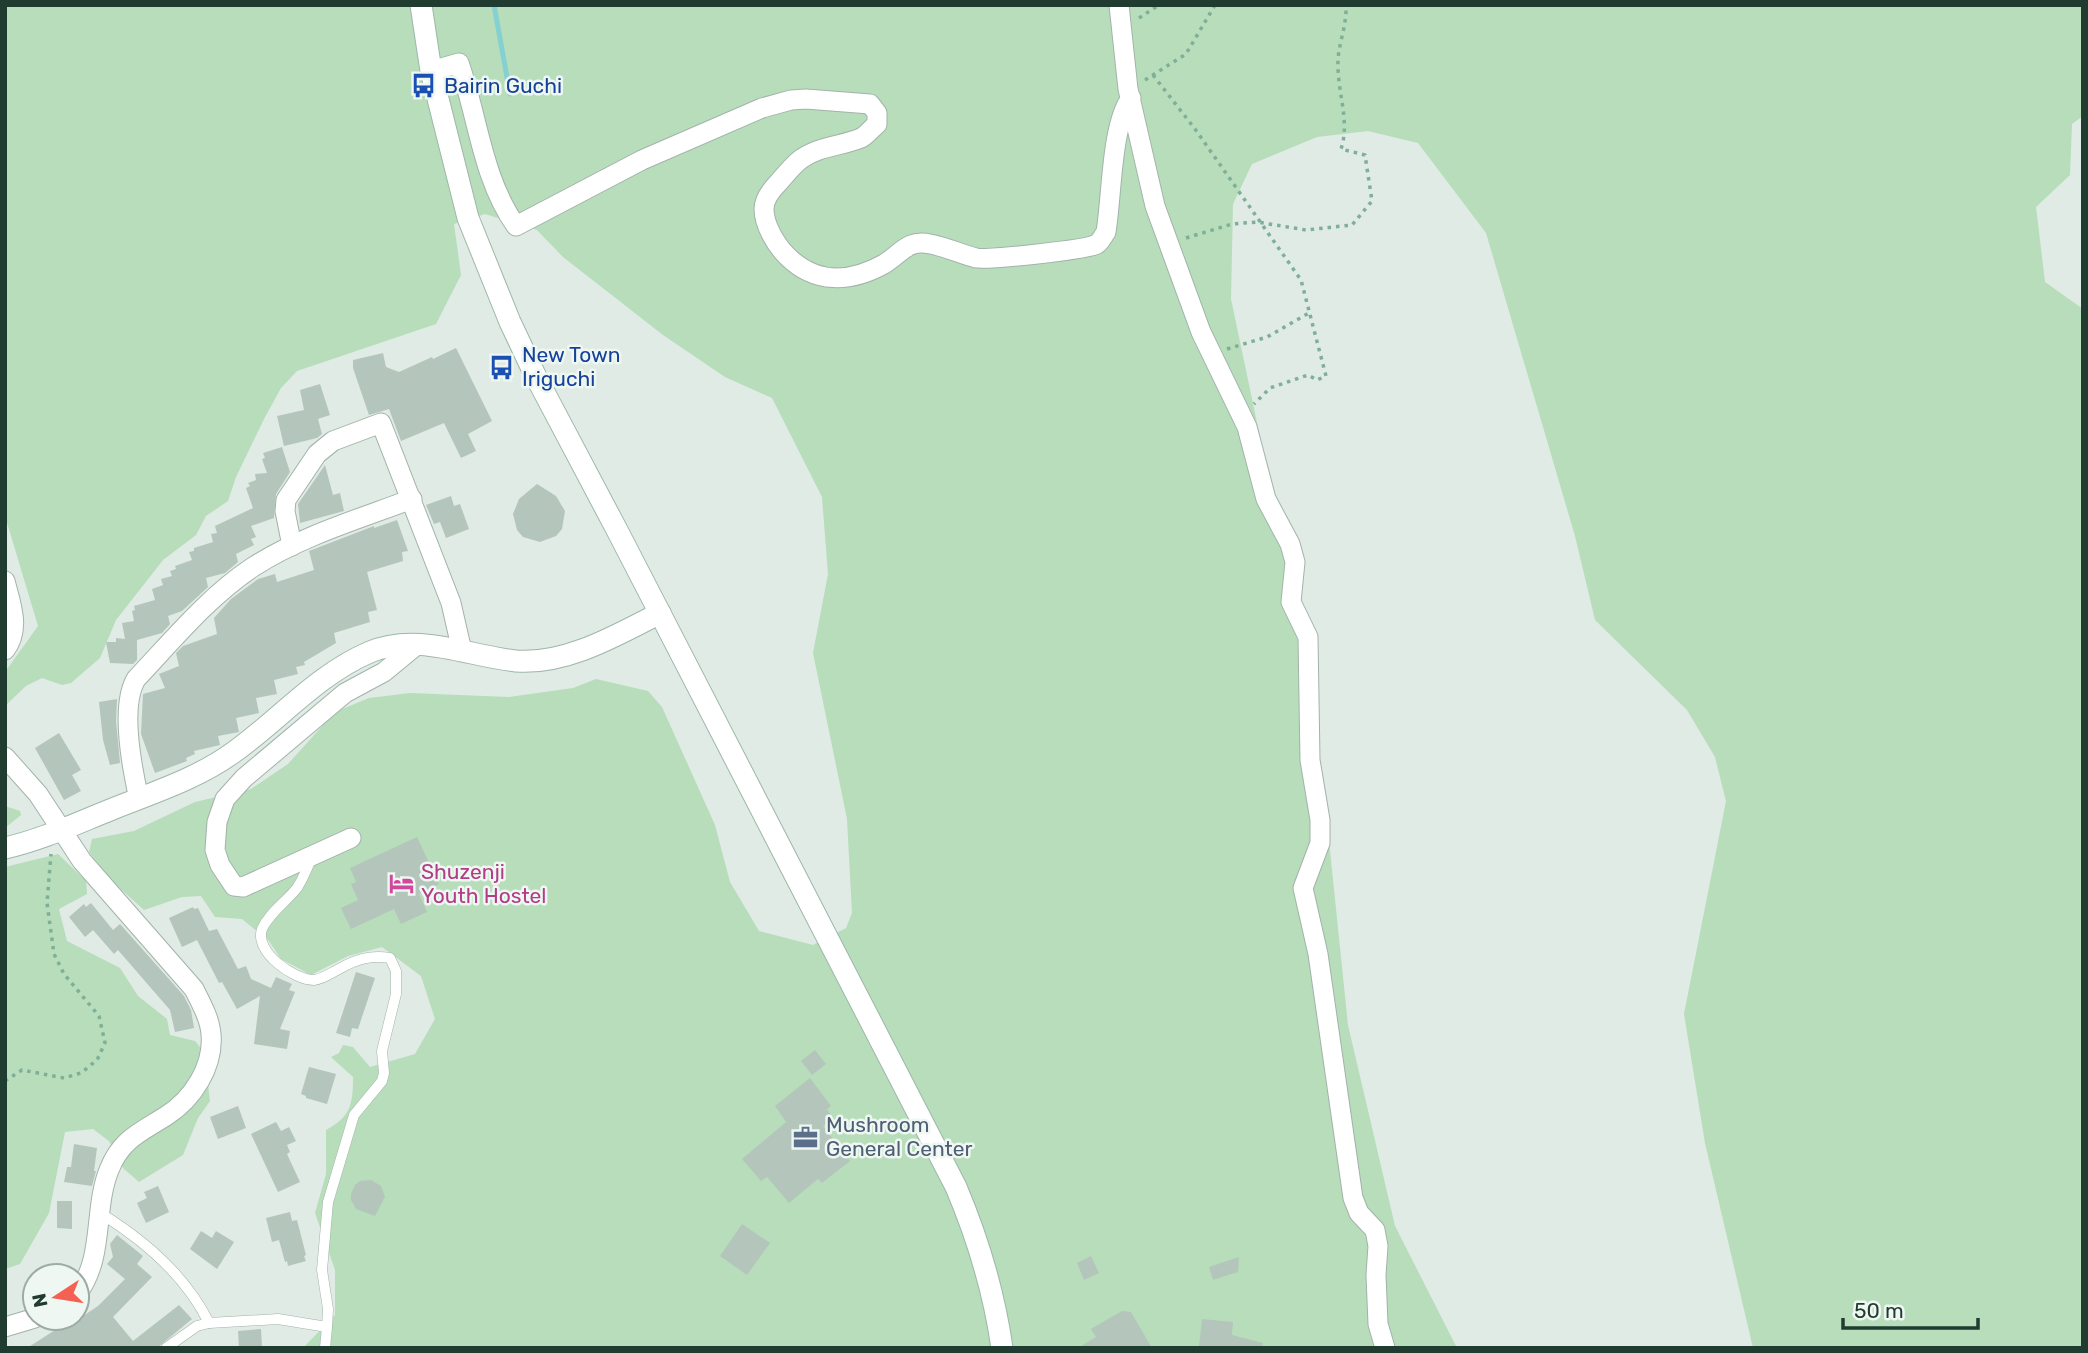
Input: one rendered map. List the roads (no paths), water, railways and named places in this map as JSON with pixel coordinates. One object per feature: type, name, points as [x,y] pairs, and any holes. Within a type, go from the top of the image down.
[{"type":"street","points":[[421,5],[431,71],[468,218],[505,310],[535,375],[956,1187],[973,1228],[988,1278],[1002,1348]]},
{"type":"street","points":[[1119,5],[1129,94],[1155,206],[1197,321],[1247,427],[1266,499],[1293,553],[1296,571],[1292,607],[1308,636],[1309,750],[1320,820],[1320,843],[1303,888],[1304,901],[1312,922],[1320,967],[1353,1198],[1359,1213],[1375,1230],[1378,1246],[1378,1324],[1385,1348]]},
{"type":"street","points":[[431,71],[459,63],[494,186],[516,226],[642,160],[762,108],[806,99],[870,104],[877,113],[877,124],[863,137],[801,159],[771,190],[764,208],[767,224],[779,248],[800,268],[820,277],[850,276],[885,264],[914,243],[930,243],[977,258],[1083,250],[1099,243],[1106,232],[1117,140],[1129,94]]},
{"type":"street","points":[[292,546],[285,511],[286,500],[291,491],[323,447],[380,423],[452,603],[462,651]]},
{"type":"street","points":[[139,799],[131,752],[129,709],[131,689],[136,679],[197,616],[251,569],[292,546],[412,499]]},
{"type":"street","points":[[5,581],[14,615],[14,636],[5,650]]},
{"type":"street","points":[[11,846],[62,830],[214,766],[335,669],[372,651],[394,645],[418,644],[517,661],[543,660],[565,655],[614,636],[660,613]]},
{"type":"street","points":[[351,838],[243,887],[234,886],[220,865],[215,849],[217,822],[225,799],[244,778],[345,693],[384,672],[418,644]]},
{"type":"street","points":[[5,757],[38,794],[82,861],[194,989],[211,1034],[210,1054],[201,1080],[187,1098],[168,1115],[127,1140],[109,1169],[91,1267]]},
{"type":"lane","points":[[312,856],[296,888],[266,922],[261,933],[262,943],[269,956],[301,977],[314,980],[323,978],[355,960],[369,957],[390,958],[397,980],[382,1051],[382,1082],[354,1115],[328,1202],[322,1270],[328,1310],[325,1348]]},
{"type":"lane","points":[[100,1213],[123,1227],[162,1261],[184,1284],[209,1323]]},
{"type":"lane","points":[[166,1348],[197,1326],[209,1323],[278,1320],[327,1327]]},
{"type":"waterway","points":[[494,5],[510,94]]},
{"type":"place","name":"Bairin Guchi","points":[[424,86]]},
{"type":"place","name":"New Town Iriguchi","points":[[502,367]]},
{"type":"place","name":"Shuzenji Youth Hostel","points":[[401,884]]},
{"type":"place","name":"Mushroom General Center","points":[[806,1137]]}]
